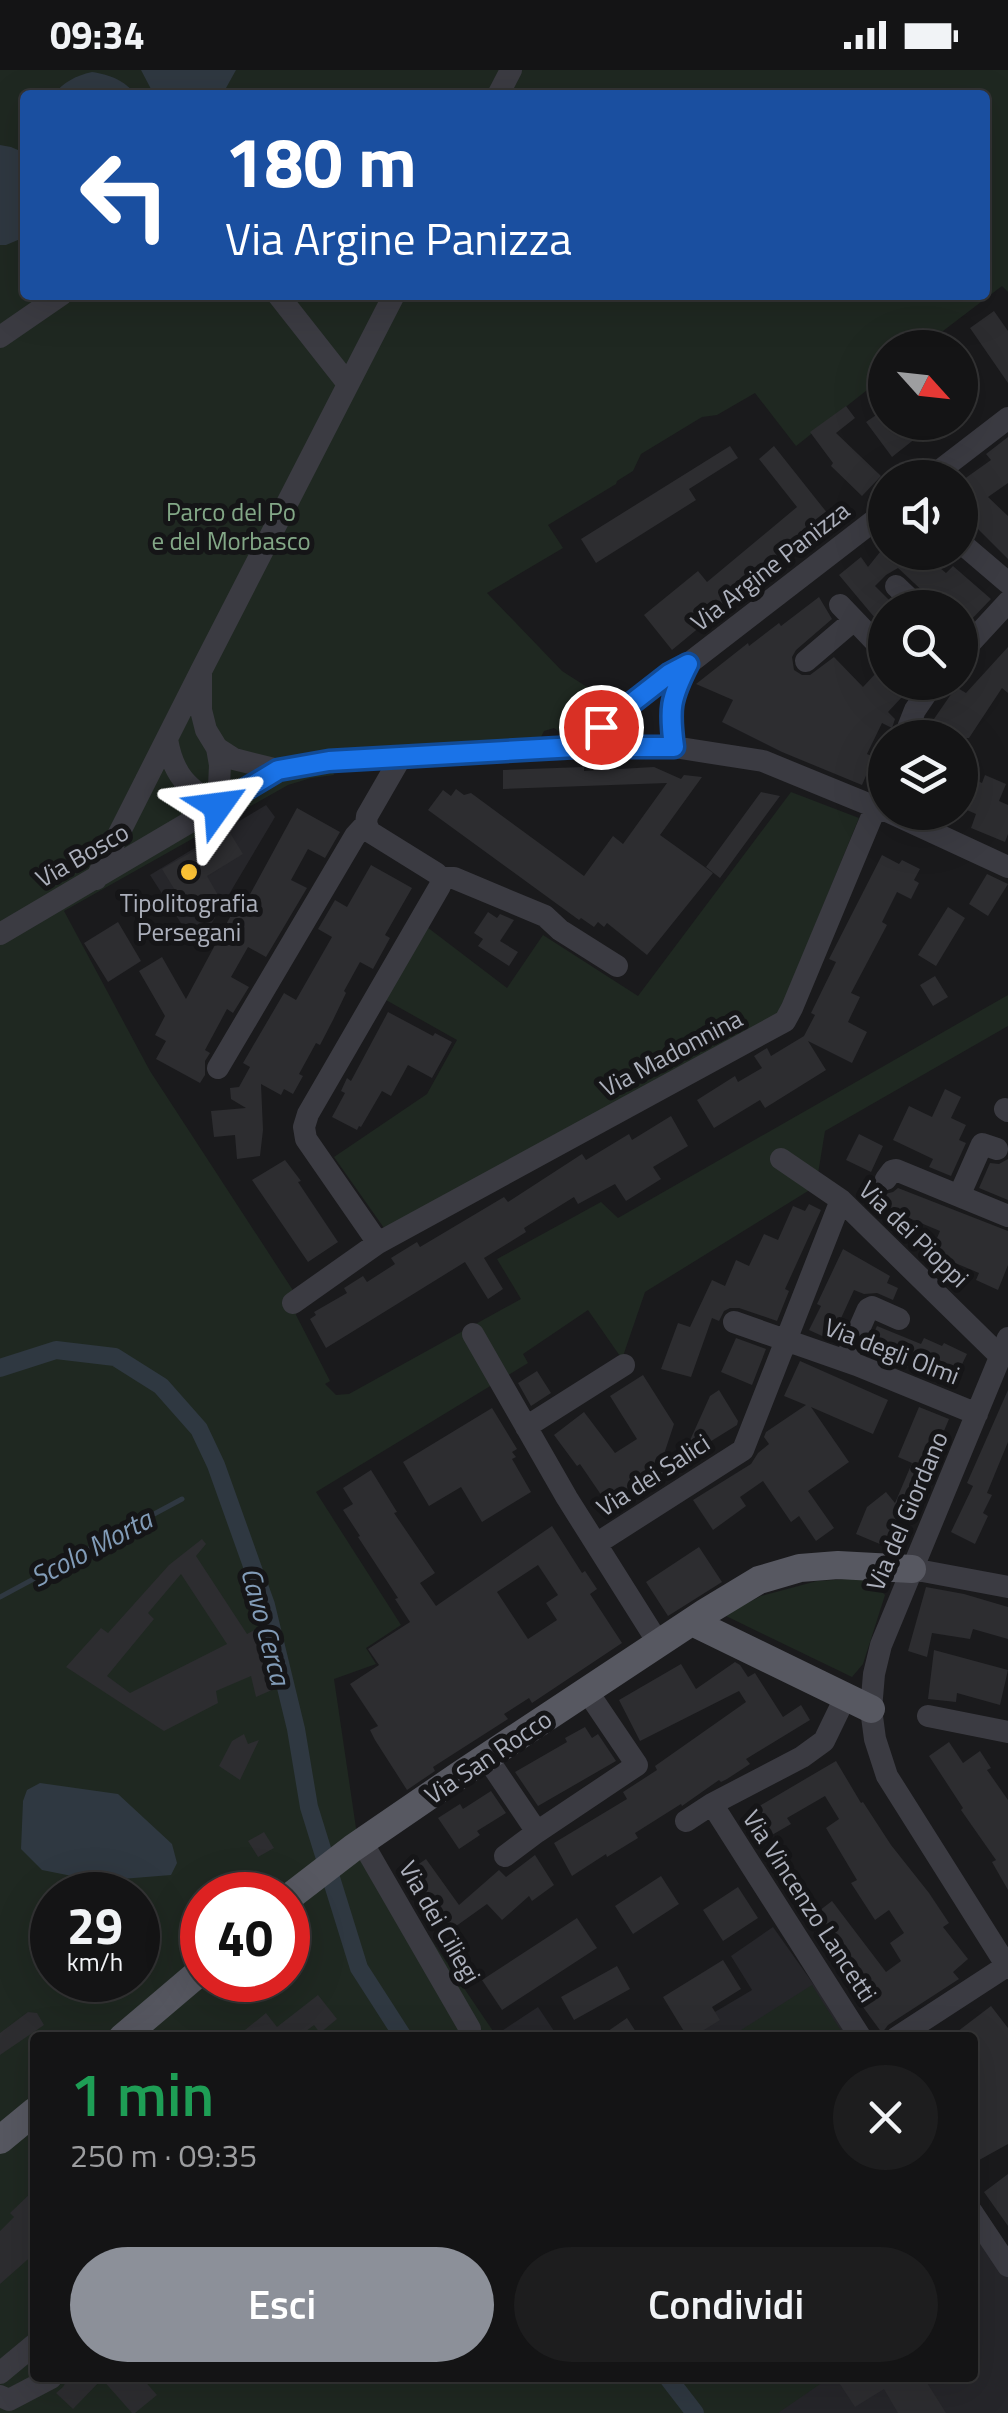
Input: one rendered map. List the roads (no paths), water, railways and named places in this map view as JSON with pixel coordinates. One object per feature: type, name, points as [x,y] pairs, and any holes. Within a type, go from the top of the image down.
[{"type":"main road","name":"Via San Rocco","points":[[310,1880],[487,1758],[759,1580],[800,1568],[838,1565],[912,1569]]},
{"type":"main road","points":[[692,1622],[872,1709]]},
{"type":"main road","points":[[129,2032],[180,1989]]},
{"type":"main road","points":[[0,2140],[30,2115]]},
{"type":"street","points":[[0,337],[54,300]]},
{"type":"street","points":[[282,300],[348,384]]},
{"type":"street","points":[[96,879],[391,300]]},
{"type":"street","points":[[953,460],[1008,418]]},
{"type":"street","name":"Via Argine Panizza","points":[[576,747],[868,525]]},
{"type":"street","points":[[978,557],[1008,583]]},
{"type":"street","points":[[896,586],[900,590]]},
{"type":"street","points":[[978,633],[1008,602]]},
{"type":"street","points":[[806,661],[847,613],[868,635]]},
{"type":"street","name":"Via Argine Panizza","points":[[674,747],[671,703],[688,664]]},
{"type":"street","points":[[166,739],[171,760],[184,782],[218,806],[220,765],[201,710],[200,671]]},
{"type":"street","points":[[626,708],[624,718],[635,747]]},
{"type":"street","name":"Via Bosco","points":[[0,934],[278,770],[329,761],[576,747],[674,747],[763,762],[868,798]]},
{"type":"street","points":[[217,748],[234,759],[278,770]]},
{"type":"street","points":[[378,1243],[306,1139],[304,1128],[308,1114],[440,886],[436,873],[370,832],[366,824],[401,757]]},
{"type":"street","points":[[218,1068],[355,836],[366,824]]},
{"type":"street","name":"Via Madonnina","points":[[293,1302],[378,1243],[784,1021],[872,830]]},
{"type":"street","name":"Via Bosco","points":[[935,830],[1008,867]]},
{"type":"street","points":[[440,878],[454,878],[545,916],[560,930],[618,966]]},
{"type":"street","points":[[959,1196],[982,1144],[996,1149]]},
{"type":"street","name":"Via dei Pioppi","points":[[782,1159],[841,1200],[1004,1347]]},
{"type":"street","points":[[886,1179],[896,1170],[1008,1216]]},
{"type":"street","name":"Via dei Salici","points":[[596,1544],[742,1450],[841,1200]]},
{"type":"street","points":[[845,1360],[868,1309],[872,1307],[899,1319]]},
{"type":"street","points":[[734,1322],[786,1340]]},
{"type":"street","points":[[473,1334],[596,1544],[660,1644]]},
{"type":"street","name":"Via degli Olmi","points":[[786,1340],[977,1414]]},
{"type":"street","name":"Via del Giordano","points":[[1004,1347],[881,1645],[872,1709],[875,1739],[887,1776],[1008,1966]]},
{"type":"street","points":[[526,1426],[624,1365]]},
{"type":"street","points":[[912,1569],[1008,1587]]},
{"type":"street","points":[[505,1856],[637,1765],[588,1691]]},
{"type":"street","name":"Via Vincenzo Lancetti","points":[[686,1821],[824,1741],[843,1694]]},
{"type":"street","points":[[928,1716],[1008,1732]]},
{"type":"street","points":[[487,1758],[538,1832]]},
{"type":"street","name":"Via Vincenzo Lancetti","points":[[712,1804],[857,2032]]},
{"type":"street","name":"Via dei Ciliegi","points":[[358,1845],[470,2029]]},
{"type":"street","points":[[905,2032],[1008,1966]]},
{"type":"street","points":[[978,2221],[1008,2266]]},
{"type":"street","points":[[0,2373],[30,2348]]},
{"type":"street","points":[[0,2396],[9,2400],[43,2382]]},
{"type":"waterway","name":"Cavo Cerca","points":[[0,1368],[56,1350],[115,1357],[161,1386],[199,1429],[216,1465],[266,1605],[296,1729],[309,1807],[359,1968],[400,2032]]},
{"type":"waterway","name":"Scolo Morta","points":[[0,1597],[182,1499]]},
{"type":"waterway","name":"Cavo Cerca","points":[[671,2382],[695,2413]]},
{"type":"place","name":"Tipolitografia Persegani","points":[[189,872]]},
{"type":"park label","name":"Parco del Po e del Morbasco","points":[[231,526]]}]
